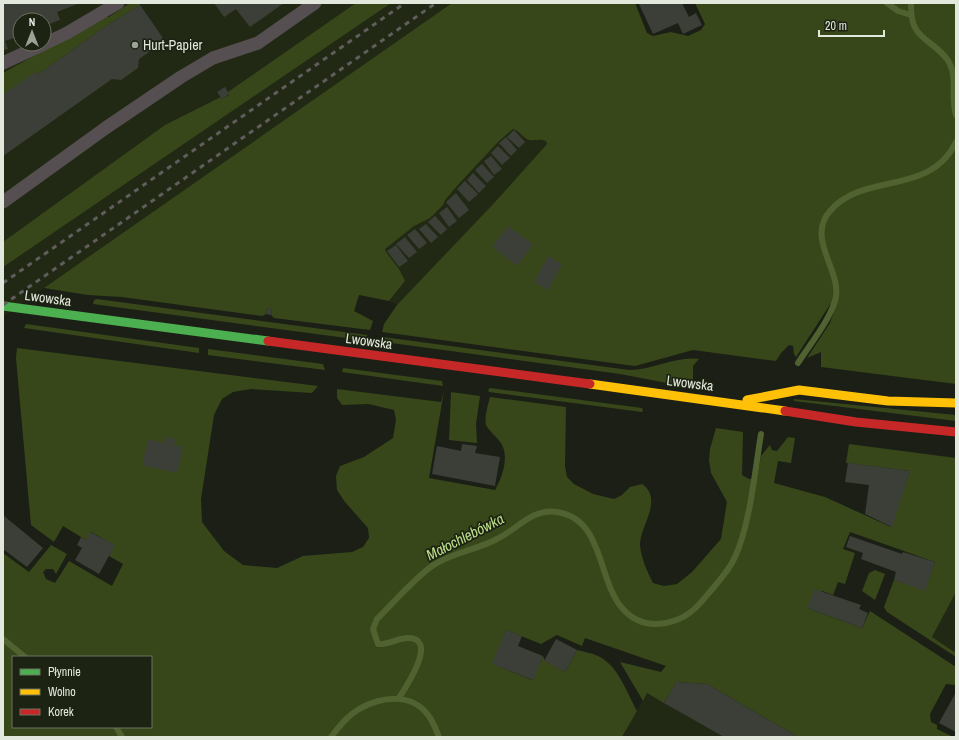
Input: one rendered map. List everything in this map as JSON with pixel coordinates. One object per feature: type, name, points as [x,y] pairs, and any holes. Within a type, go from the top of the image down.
[{"type":"main road","name":"Lwowska","points":[[3,306],[731,403],[856,422],[956,432]]},
{"type":"main road","name":"Lwowska","points":[[731,403],[799,390],[888,400],[956,403]]},
{"type":"lane","points":[[52,40],[68,33],[118,3]]},
{"type":"lane","points":[[3,202],[107,127],[181,78],[213,58],[258,42],[315,3]]},
{"type":"lane","points":[[3,63],[27,52]]},
{"type":"shaded area","points":[[3,3],[452,3],[3,317]]},
{"type":"shaded area","points":[[523,105],[553,137],[495,202],[397,305],[389,301],[405,281],[377,247]]},
{"type":"shaded area","points":[[956,592],[956,653],[932,637]]},
{"type":"shaded area","points":[[676,682],[707,684],[798,737],[622,737],[647,693]]},
{"type":"green space","points":[[130,3],[139,3],[140,5],[106,26],[37,75],[35,73],[3,95],[3,73],[41,52],[52,52],[52,46],[104,17],[109,17]]},
{"type":"green space","points":[[356,3],[391,3],[3,267],[3,242],[165,125],[221,97],[222,99],[229,95],[228,92]]},
{"type":"green space","points":[[452,3],[635,3],[647,33],[653,36],[671,32],[688,36],[701,30],[705,24],[695,3],[956,3],[956,384],[821,367],[821,352],[807,358],[830,323],[836,306],[831,303],[796,357],[793,346],[789,345],[776,361],[693,350],[635,366],[382,332],[384,324],[397,305],[495,202],[547,144],[544,140],[529,140],[513,129],[499,141],[456,187],[445,200],[443,205],[430,218],[414,226],[385,249],[399,269],[405,281],[389,301],[359,295],[354,311],[373,321],[370,330],[274,318],[271,315],[272,309],[267,308],[266,314],[262,316],[122,297],[88,295],[44,288]]},
{"type":"green space","points":[[97,299],[367,335],[367,337],[361,340],[93,304],[94,300]]},
{"type":"green space","points":[[26,324],[199,348],[199,353],[24,328]]},
{"type":"green space","points":[[383,337],[629,370],[647,368],[682,359],[699,359],[693,366],[693,388],[620,374],[384,342]]},
{"type":"green space","points":[[17,348],[318,386],[312,393],[251,389],[233,392],[222,399],[214,415],[201,499],[202,522],[224,551],[243,565],[277,568],[303,556],[352,552],[363,547],[369,538],[368,528],[345,502],[337,490],[336,476],[340,466],[364,457],[393,438],[396,420],[394,410],[368,404],[342,405],[337,398],[337,389],[441,402],[444,391],[429,478],[495,490],[504,468],[505,456],[501,442],[486,425],[486,415],[490,397],[566,407],[565,466],[567,477],[574,484],[593,494],[614,499],[622,495],[630,487],[642,484],[648,490],[651,497],[651,505],[640,545],[645,564],[653,583],[664,586],[677,584],[692,572],[721,539],[727,502],[711,473],[709,460],[710,449],[716,428],[743,432],[742,475],[749,479],[757,478],[761,456],[770,445],[772,450],[777,451],[788,437],[795,438],[791,463],[778,461],[774,483],[825,497],[891,527],[910,471],[846,463],[849,444],[956,458],[956,592],[932,637],[956,653],[956,657],[887,612],[884,607],[894,580],[925,590],[935,562],[850,532],[843,549],[855,553],[845,584],[838,582],[833,595],[822,591],[807,608],[862,628],[870,611],[956,667],[956,685],[946,684],[930,714],[931,722],[937,725],[937,729],[953,737],[798,737],[707,684],[676,682],[664,703],[647,693],[643,701],[620,662],[661,672],[666,666],[585,638],[582,646],[557,635],[541,644],[506,630],[493,664],[532,680],[543,656],[545,661],[565,672],[577,650],[596,655],[605,660],[621,680],[637,711],[622,737],[3,737],[3,553],[29,572],[51,545],[67,554],[56,574],[53,569],[46,569],[43,572],[46,579],[55,583],[69,561],[112,586],[123,564],[109,556],[114,545],[91,532],[86,540],[63,526],[54,542],[31,525],[16,358]]},
{"type":"green space","points":[[208,349],[323,364],[325,370],[208,355]]},
{"type":"green space","points":[[343,368],[442,381],[443,386],[342,372]]},
{"type":"green space","points":[[490,388],[642,408],[643,411],[489,392],[488,390]]},
{"type":"green space","points":[[451,392],[480,396],[476,424],[477,443],[449,440]]},
{"type":"green space","points":[[794,399],[956,415],[956,421],[794,401]]},
{"type":"green space","points":[[875,570],[885,574],[875,600],[862,591],[869,573]]},
{"type":"building","points":[[3,3],[80,3],[57,12],[60,20],[52,23],[52,12],[12,12],[12,39],[5,41],[8,49],[3,50]]},
{"type":"building","points":[[214,3],[284,3],[250,27],[236,9],[224,17]]},
{"type":"building","points":[[682,3],[689,17],[696,13],[702,25],[683,34],[678,23],[653,34],[639,4]]},
{"type":"building","points":[[140,5],[165,41],[139,59],[138,68],[121,80],[112,79],[3,156],[3,95],[35,72],[37,75],[106,26]]},
{"type":"building","points":[[225,87],[229,94],[222,99],[217,92]]},
{"type":"building","points":[[514,130],[525,142],[519,148],[507,137]]},
{"type":"building","points":[[506,137],[517,150],[511,156],[499,143]]},
{"type":"building","points":[[498,146],[510,158],[502,165],[491,153]]},
{"type":"building","points":[[491,156],[502,169],[494,175],[484,161]]},
{"type":"building","points":[[482,164],[494,177],[487,183],[475,170]]},
{"type":"building","points":[[473,173],[486,186],[479,193],[467,180]]},
{"type":"building","points":[[465,181],[478,194],[469,202],[457,189]]},
{"type":"building","points":[[456,193],[469,210],[459,218],[446,202]]},
{"type":"building","points":[[447,207],[457,221],[449,227],[439,213]]},
{"type":"building","points":[[435,216],[447,229],[441,235],[428,222]]},
{"type":"building","points":[[426,224],[438,237],[431,243],[419,229]]},
{"type":"building","points":[[508,226],[533,244],[517,266],[492,247]]},
{"type":"building","points":[[415,229],[427,243],[419,249],[407,235]]},
{"type":"building","points":[[405,237],[417,252],[409,258],[396,244]]},
{"type":"building","points":[[396,245],[408,261],[399,267],[387,251]]},
{"type":"building","points":[[548,256],[562,264],[548,290],[534,282]]},
{"type":"building","points":[[267,308],[272,309],[271,315],[266,314]]},
{"type":"building","points":[[166,437],[175,439],[174,445],[183,447],[177,473],[142,465],[148,439],[164,443]]},
{"type":"building","points":[[462,444],[477,446],[475,453],[500,457],[495,486],[432,474],[437,446],[461,451]]},
{"type":"building","points":[[848,463],[910,471],[892,527],[865,514],[869,485],[845,482]]},
{"type":"building","points":[[4,516],[43,548],[27,567],[3,549]]},
{"type":"building","points":[[90,532],[115,545],[99,574],[75,560],[82,548],[77,545],[81,537],[86,540]]},
{"type":"building","points":[[850,536],[902,554],[903,552],[935,562],[925,591],[894,580],[896,572],[861,559],[863,553],[846,547]]},
{"type":"building","points":[[814,589],[861,605],[859,609],[868,613],[862,628],[807,608]]},
{"type":"building","points":[[506,630],[522,636],[518,646],[543,656],[533,680],[492,664]]},
{"type":"building","points":[[556,639],[577,650],[565,672],[544,661]]},
{"type":"building","points":[[676,682],[707,684],[798,737],[724,737],[664,703]]},
{"type":"building","points":[[956,692],[956,732],[939,723]]},
{"type":"waterway","points":[[887,3],[898,11],[911,15]]},
{"type":"waterway","name":"Małochlebówka","points":[[911,3],[914,25],[917,31],[940,52],[951,65],[954,79],[954,108],[956,115]]},
{"type":"waterway","name":"Małochlebówka","points":[[798,363],[828,317],[835,301],[836,290],[834,279],[823,245],[822,233],[823,222],[830,211],[844,199],[860,191],[914,177],[930,170],[945,159],[956,142]]},
{"type":"waterway","name":"Małochlebówka","points":[[399,698],[418,664],[421,654],[421,646],[417,640],[408,638],[378,644],[373,629],[377,619],[411,584],[432,566],[448,557],[489,543],[505,535],[526,520],[540,513],[557,512],[572,517],[583,526],[592,538],[614,596],[622,608],[632,617],[642,622],[660,624],[679,619],[690,613],[704,599],[726,572],[735,557],[745,529],[761,434]]},
{"type":"waterway","points":[[3,639],[24,656]]},
{"type":"waterway","points":[[331,737],[347,718],[359,709],[377,702],[395,699],[413,703],[421,708],[428,715],[439,737]]},
{"type":"waterway","points":[[117,728],[122,737]]},
{"type":"railway","points":[[3,283],[405,3]]},
{"type":"railway","points":[[3,305],[436,3]]},
{"type":"traffic: fast","points":[[3,306],[268,341]]},
{"type":"traffic: slow","points":[[590,384],[785,411]]},
{"type":"traffic: slow","points":[[747,400],[799,390],[888,401],[956,403]]},
{"type":"traffic: jam","points":[[268,341],[590,384]]},
{"type":"traffic: jam","points":[[785,411],[856,422],[956,432]]},
{"type":"place","name":"Hurt-Papier","points":[[135,45]]}]
